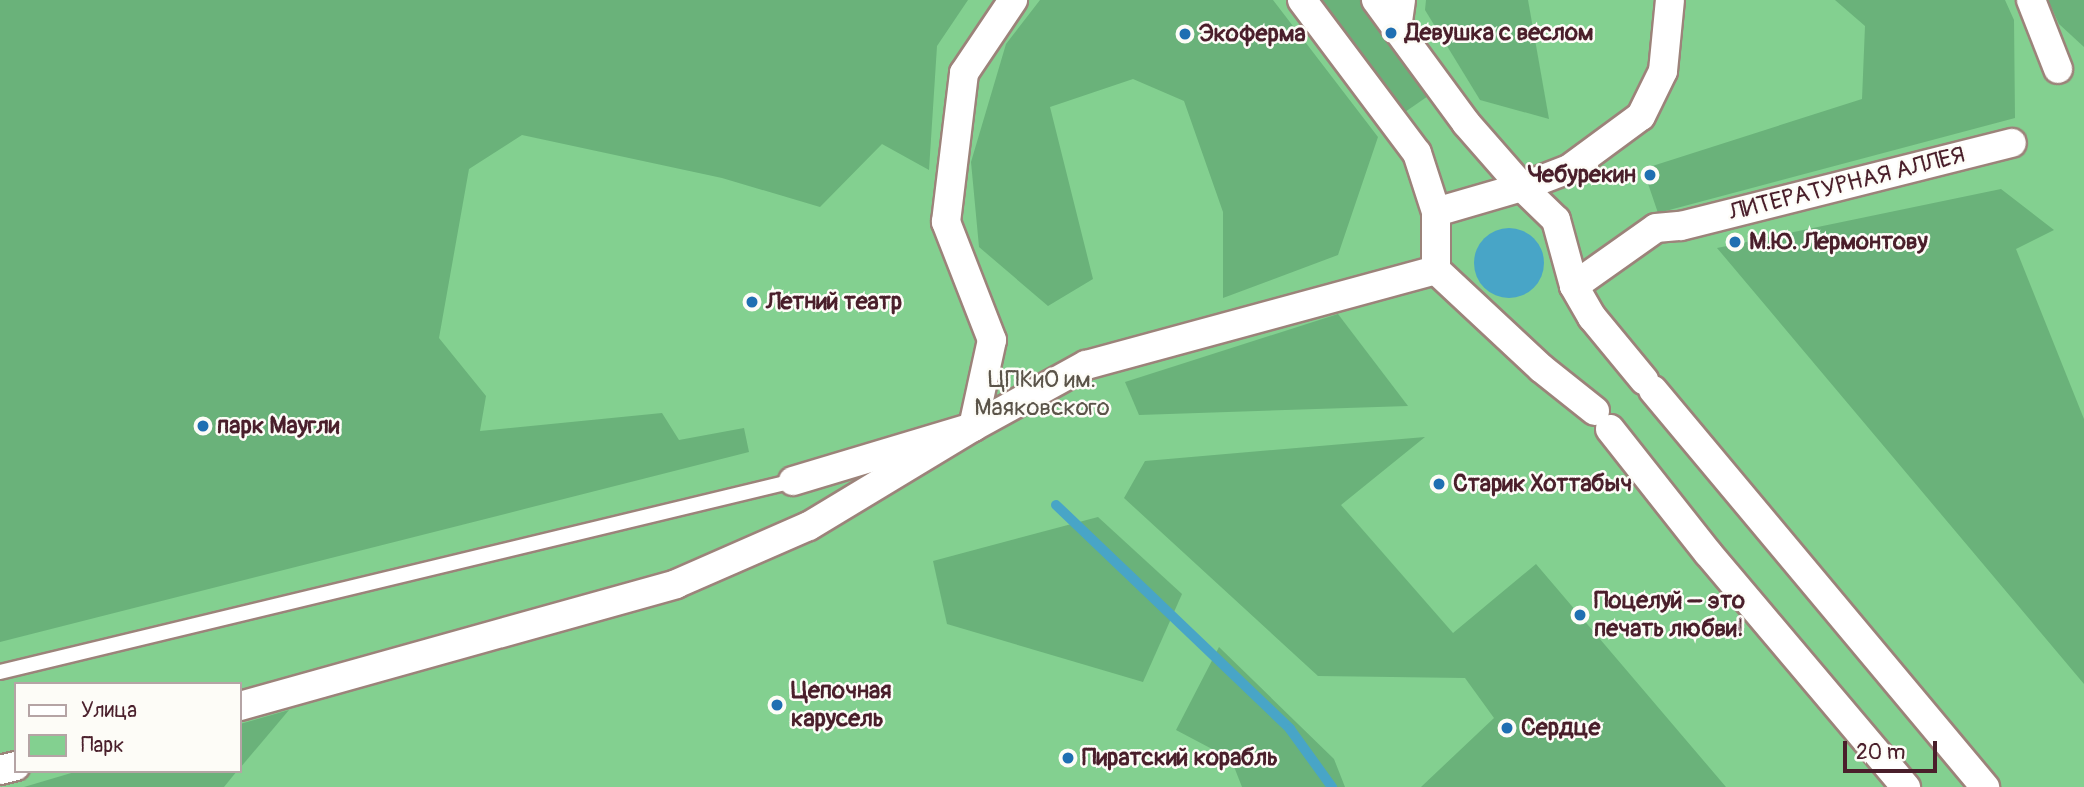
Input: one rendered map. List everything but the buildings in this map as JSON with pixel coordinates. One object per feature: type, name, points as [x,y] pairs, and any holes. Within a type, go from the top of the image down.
[{"type":"street","points":[[973,427],[992,340],[946,222],[964,73],[1013,0]]},
{"type":"street","points":[[1302,0],[1416,153],[1436,212],[1436,270],[1541,369],[1603,420],[1708,553],[1906,787]]},
{"type":"street","points":[[1376,0],[1466,123],[1522,187],[1556,220],[1574,286],[1592,317],[1985,787]]},
{"type":"street","points":[[1397,29],[1401,0]]},
{"type":"street","points":[[1436,212],[1522,187],[1569,169],[1640,116],[1663,71],[1670,0]]},
{"type":"street","points":[[2031,0],[2058,69]]},
{"type":"street","name":"ЛИТЕРАТУРНАЯ АЛЛЕЯ","points":[[1574,286],[1656,229],[1681,226],[2012,143]]},
{"type":"street","points":[[242,705],[676,584],[809,526],[973,427],[1086,365],[1436,270]]},
{"type":"street","points":[[793,481],[973,427]]},
{"type":"lane","points":[[0,672],[793,481]]},
{"type":"green space","name":"ЦПКиО им. Маяковского","points":[[0,0],[2084,0],[2084,787],[0,787]]},
{"type":"green space","points":[[0,0],[968,0],[937,46],[929,170],[882,144],[820,207],[722,178],[522,135],[469,169],[439,338],[486,396],[480,431],[662,413],[679,440],[744,428],[749,452],[0,642]]},
{"type":"green space","points":[[1040,0],[1273,0],[1378,137],[1338,255],[1223,298],[1223,212],[1184,101],[1133,79],[1050,107],[1093,279],[1048,306],[979,247],[971,162],[1006,44]]},
{"type":"green space","points":[[1320,0],[1362,0],[1431,94],[1405,112]]},
{"type":"green space","points":[[1426,0],[1528,0],[1549,119],[1480,100],[1425,10]]},
{"type":"green space","points":[[1835,0],[2005,0],[2014,20],[2015,118],[1658,213],[1643,169],[1862,99],[1865,26]]},
{"type":"green space","points":[[2048,0],[2084,0],[2084,47],[2059,24]]},
{"type":"green space","points":[[2001,189],[2054,230],[2016,249],[2084,419],[2084,684],[1717,248]]},
{"type":"green space","points":[[1338,314],[1408,406],[1139,415],[1125,382]]},
{"type":"green space","points":[[1425,437],[1341,505],[1453,633],[1536,564],[1726,787],[1421,787],[1494,718],[1465,678],[1318,676],[1124,498],[1145,461]]},
{"type":"green space","points":[[1098,517],[1182,594],[1143,682],[947,624],[933,561]]},
{"type":"green space","points":[[1219,647],[1334,759],[1345,787],[1242,787],[1231,759],[1176,730]]},
{"type":"green space","points":[[289,710],[242,766],[242,723]]},
{"type":"green space","points":[[71,773],[235,773],[224,787],[24,787]]},
{"type":"water","points":[[1509,228],[1534,238],[1544,263],[1534,288],[1509,298],[1484,288],[1474,263],[1484,238]]},
{"type":"waterway","points":[[1056,505],[1290,729],[1332,787]]},
{"type":"place","name":"Девушка с веслом","points":[[1391,33]]},
{"type":"place","name":"Экоферма","points":[[1185,34]]},
{"type":"place","name":"Чебурекин","points":[[1650,175]]},
{"type":"place","name":"М.Ю. Лермонтову","points":[[1735,242]]},
{"type":"place","name":"Летний театр","points":[[752,302]]},
{"type":"place","name":"парк Маугли","points":[[203,426]]},
{"type":"place","name":"Старик Хоттабыч","points":[[1439,484]]},
{"type":"place","name":"Поцелуй – это печать любви!","points":[[1580,615]]},
{"type":"place","name":"Цепочная карусель","points":[[777,705]]},
{"type":"place","name":"Сердце","points":[[1507,728]]},
{"type":"place","name":"Пиратский корабль","points":[[1068,758]]}]
